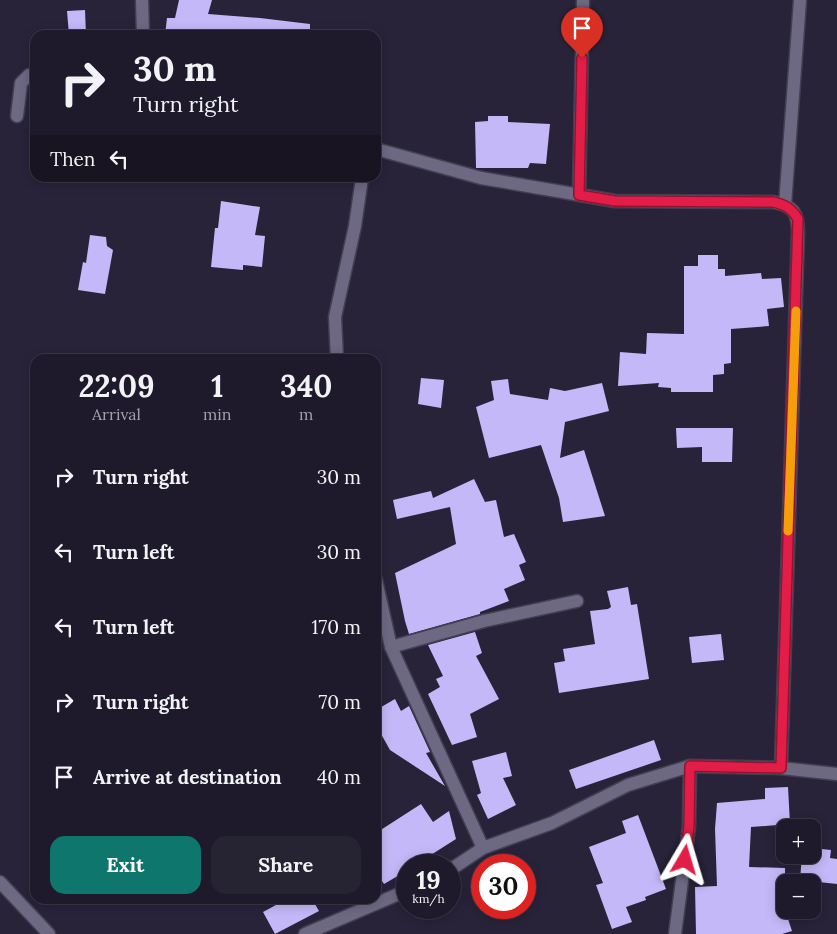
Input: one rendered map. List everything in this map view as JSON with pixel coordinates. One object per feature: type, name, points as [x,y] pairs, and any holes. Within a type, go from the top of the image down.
[{"type":"street","points":[[142,0],[143,30]]},
{"type":"street","points":[[579,195],[583,0]]},
{"type":"street","points":[[785,204],[800,0]]},
{"type":"street","points":[[17,116],[22,83],[30,75]]},
{"type":"street","points":[[381,150],[481,178],[615,201],[773,202],[785,204],[793,210],[798,219],[798,233],[781,768]]},
{"type":"street","points":[[337,354],[335,317],[355,226],[361,182]]},
{"type":"street","points":[[391,647],[484,621],[577,601]]},
{"type":"street","points":[[381,602],[391,647],[483,848]]},
{"type":"street","points":[[675,934],[689,826],[690,766]]},
{"type":"street","points":[[461,863],[483,848],[552,823],[628,785],[690,766],[781,768],[837,774]]},
{"type":"street","points":[[0,882],[49,934]]},
{"type":"street","points":[[381,902],[396,895]]},
{"type":"street","points":[[308,933],[375,904]]},
{"type":"building","points":[[179,0],[212,0],[208,14],[310,24],[310,30],[166,30],[167,18],[175,18]]},
{"type":"building","points":[[85,10],[86,30],[69,30],[67,11]]},
{"type":"building","points":[[488,116],[508,116],[508,122],[550,124],[546,164],[530,163],[528,168],[476,168],[475,122],[488,121]]},
{"type":"building","points":[[221,201],[260,207],[255,235],[265,236],[262,267],[243,265],[243,270],[211,267],[215,228],[218,228]]},
{"type":"building","points":[[90,235],[106,237],[107,246],[113,250],[105,294],[78,290],[83,262],[86,263]]},
{"type":"building","points":[[698,255],[718,255],[718,269],[725,269],[725,276],[761,273],[762,279],[781,278],[784,307],[767,309],[769,326],[731,329],[731,363],[724,364],[724,374],[713,375],[713,392],[671,392],[671,388],[658,387],[659,383],[618,386],[620,352],[646,354],[647,333],[684,334],[684,266],[698,266]]},
{"type":"building","points":[[421,378],[444,380],[441,408],[418,404]]},
{"type":"building","points":[[508,379],[510,394],[548,400],[550,388],[565,391],[602,383],[609,411],[565,422],[560,458],[584,450],[605,516],[563,522],[559,498],[541,445],[489,458],[476,407],[494,400],[491,381]]},
{"type":"building","points":[[676,428],[733,428],[732,462],[702,462],[702,447],[677,448]]},
{"type":"building","points":[[474,479],[485,502],[496,500],[504,537],[514,534],[526,562],[519,565],[525,580],[504,589],[509,601],[480,612],[480,614],[409,634],[395,573],[456,544],[450,507],[397,519],[393,500],[431,491],[433,498]]},
{"type":"building","points":[[628,587],[631,605],[637,604],[649,679],[559,693],[554,663],[565,661],[563,649],[595,644],[590,611],[608,609],[611,607],[607,591]]},
{"type":"building","points":[[475,632],[482,653],[476,656],[499,699],[470,714],[477,737],[452,745],[428,694],[440,687],[436,679],[443,676],[428,645]]},
{"type":"building","points":[[721,634],[724,660],[692,663],[689,637]]},
{"type":"building","points":[[395,699],[401,711],[409,706],[430,752],[426,753],[445,786],[390,750],[381,734],[381,707]]},
{"type":"building","points":[[654,740],[661,760],[576,789],[569,770]]},
{"type":"building","points":[[506,752],[512,776],[503,778],[516,805],[488,819],[477,795],[481,793],[472,761]]},
{"type":"building","points":[[788,787],[790,819],[776,819],[776,825],[751,827],[749,867],[785,868],[785,874],[776,874],[776,919],[788,919],[792,931],[782,934],[696,934],[695,887],[717,886],[715,829],[717,803],[765,799],[765,788]]},
{"type":"building","points":[[421,804],[433,822],[449,811],[456,839],[432,854],[396,854],[396,877],[384,884],[381,880],[381,830]]},
{"type":"building","points":[[638,815],[666,889],[645,897],[646,900],[626,907],[632,922],[612,929],[596,885],[603,883],[589,847],[626,833],[622,821]]},
{"type":"building","points":[[821,849],[831,850],[830,858],[837,859],[837,884],[821,882],[821,874],[800,874],[801,864],[821,864]]},
{"type":"building","points":[[278,904],[315,904],[319,911],[275,934],[263,912]]},
{"type":"slow traffic","points":[[788,531],[796,311]]},
{"type":"route","points":[[582,58],[579,195],[615,201],[773,202],[785,204],[793,210],[798,219],[781,768],[690,766],[689,826],[685,860]]}]
